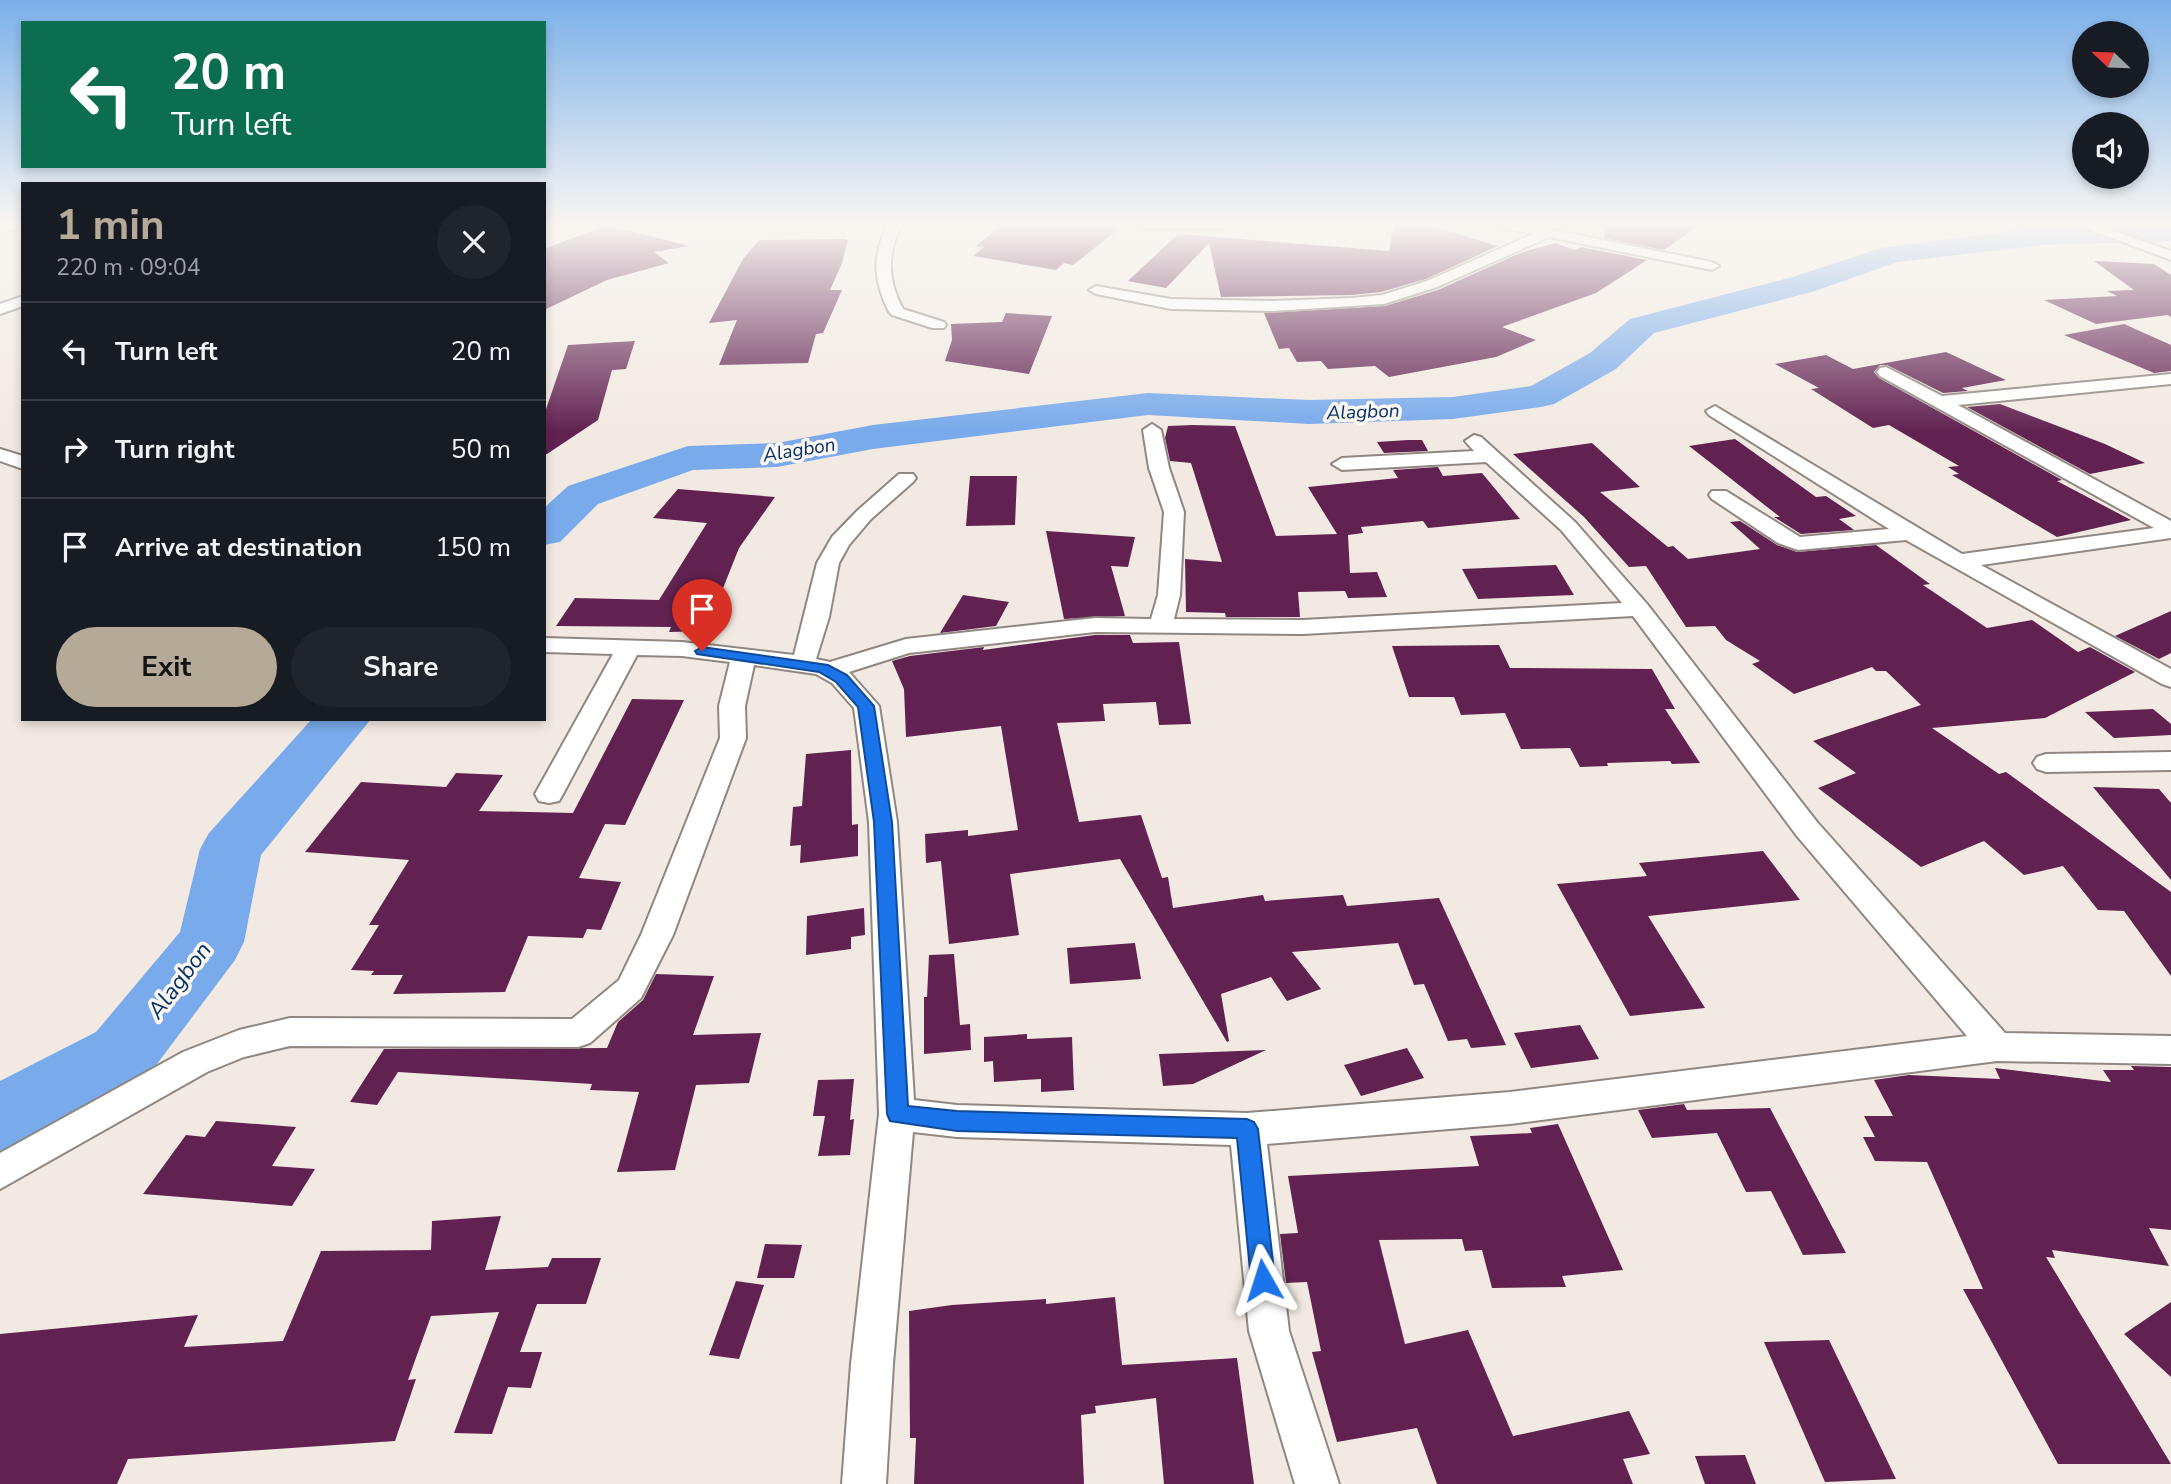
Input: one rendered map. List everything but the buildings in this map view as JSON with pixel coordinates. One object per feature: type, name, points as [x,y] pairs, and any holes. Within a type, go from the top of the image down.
[{"type":"street","points":[[886,293],[897,312],[938,325]]},
{"type":"street","points":[[1113,293],[1171,304],[1273,306],[1352,303],[1384,299],[1402,293]]},
{"type":"street","points":[[0,309],[21,301]]},
{"type":"street","points":[[1886,372],[2171,531]]},
{"type":"street","points":[[1941,401],[2171,379]]},
{"type":"street","points":[[1715,411],[1910,533],[2171,679]]},
{"type":"street","points":[[1152,430],[1159,468],[1174,512],[1169,595],[1161,624]]},
{"type":"street","points":[[1474,440],[1568,526],[1639,609],[1807,829],[1997,1047]]},
{"type":"street","points":[[0,455],[21,462]]},
{"type":"street","points":[[1342,464],[1491,456]]},
{"type":"street","points":[[816,667],[817,617],[828,563],[864,515],[906,478]]},
{"type":"street","points":[[1719,495],[1798,544],[1910,533]]},
{"type":"street","points":[[1959,561],[2171,531]]},
{"type":"street","points":[[816,667],[906,646],[1094,625],[1303,627],[1639,609]]},
{"type":"street","points":[[546,645],[681,649],[816,667],[841,678],[866,706],[883,822],[897,1114],[864,1484]]},
{"type":"street","points":[[549,794],[629,647]]},
{"type":"street","points":[[0,1172],[195,1062],[252,1041],[290,1032],[579,1033],[630,989],[657,934],[733,738],[732,706],[744,656]]},
{"type":"street","points":[[2046,764],[2171,761]]},
{"type":"street","points":[[897,1114],[957,1121],[1247,1129],[1510,1108],[1997,1047],[2171,1050]]},
{"type":"street","points":[[1247,1129],[1269,1331],[1317,1484]]},
{"type":"waterway","name":"Alagbon","points":[[546,530],[583,495],[688,458],[777,455],[873,437],[1148,404],[1309,412],[1453,408],[1541,396],[1603,361],[1642,326],[1768,293]]},
{"type":"waterway","name":"Alagbon","points":[[0,1118],[122,1054],[211,942],[231,849],[311,753],[342,721]]},
{"type":"route","points":[[702,651],[823,668],[841,678],[866,706],[883,822],[897,1114],[957,1121],[1247,1129],[1263,1280]]}]
